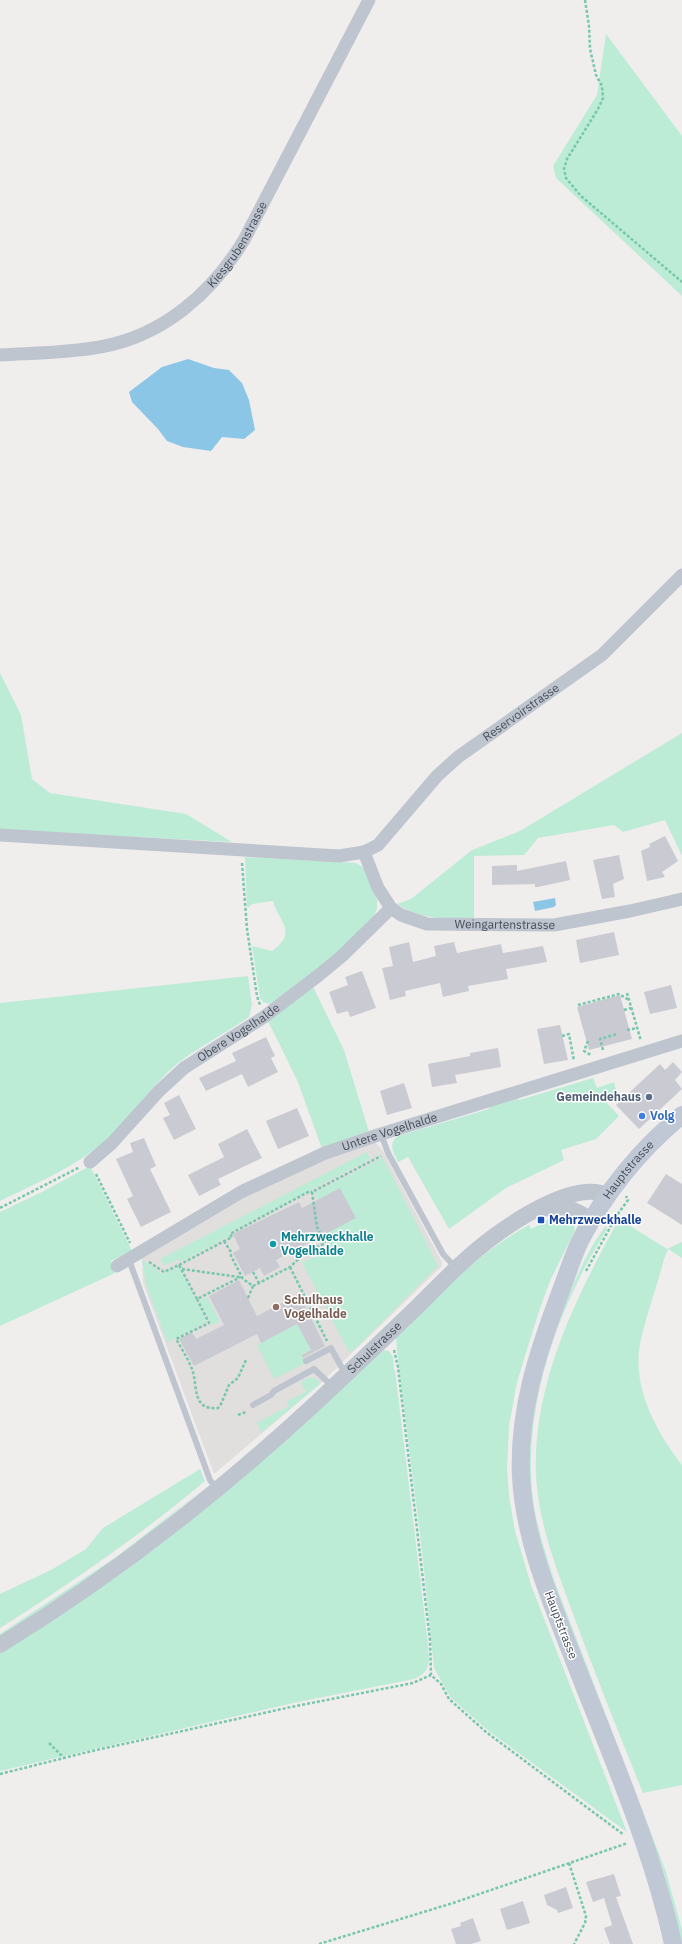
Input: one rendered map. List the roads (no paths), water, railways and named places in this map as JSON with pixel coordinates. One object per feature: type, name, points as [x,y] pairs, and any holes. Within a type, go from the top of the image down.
[{"type":"main road","name":"Hauptstrasse","points":[[673,1944],[653,1869],[531,1544],[524,1509],[521,1475],[521,1445],[526,1401],[536,1361],[558,1299],[605,1211],[664,1130],[682,1115]]},
{"type":"main road","name":"Hauptstrasse","points":[[605,1211],[638,1176],[682,1125]]},
{"type":"street","name":"Kiesgrubenstrasse","points":[[0,355],[74,351],[114,344],[156,327],[197,300],[231,262],[244,240],[369,0]]},
{"type":"street","name":"Reservoirstrasse","points":[[364,852],[378,845],[437,776],[458,757],[602,655],[682,575]]},
{"type":"street","points":[[0,835],[338,856],[364,852]]},
{"type":"street","name":"Weingartenstrasse","points":[[364,852],[378,888],[391,908],[401,915],[427,924],[538,926],[580,921],[682,899]]},
{"type":"street","name":"Obere Vogelhalde","points":[[90,1162],[112,1143],[159,1091],[184,1068],[264,1016],[342,956],[391,908]]},
{"type":"street","name":"Untere Vogelhalde","points":[[116,1266],[241,1192],[325,1153],[381,1134],[682,1041]]},
{"type":"street","name":"Schulstrasse","points":[[0,1645],[116,1567],[217,1490],[274,1442],[333,1388],[456,1268],[493,1237],[550,1202],[573,1194],[595,1192],[605,1211]]},
{"type":"street","name":"Schulstrasse","points":[[535,1211],[554,1207],[605,1211]]},
{"type":"lane","points":[[381,1134],[388,1153],[443,1254],[456,1268]]},
{"type":"lane","points":[[132,1257],[210,1480],[217,1490]]},
{"type":"lane","points":[[306,1361],[331,1348],[342,1368],[348,1373]]},
{"type":"lane","points":[[253,1405],[271,1395],[274,1390],[314,1369],[333,1388]]},
{"type":"water","points":[[188,359],[214,368],[229,370],[242,383],[249,400],[255,430],[244,439],[222,437],[211,451],[183,447],[167,441],[158,429],[132,402],[129,392],[162,367]]},
{"type":"water","points":[[555,898],[556,905],[554,907],[535,911],[533,902]]},
{"type":"place","name":"Gemeindehaus","points":[[649,1097]]},
{"type":"place","name":"Volg","points":[[642,1116]]},
{"type":"place","name":"Mehrzweckhalle","points":[[541,1220]]},
{"type":"place","name":"Mehrzweckhalle Vogelhalde","points":[[273,1244]]},
{"type":"place","name":"Schulhaus Vogelhalde","points":[[276,1307]]}]
